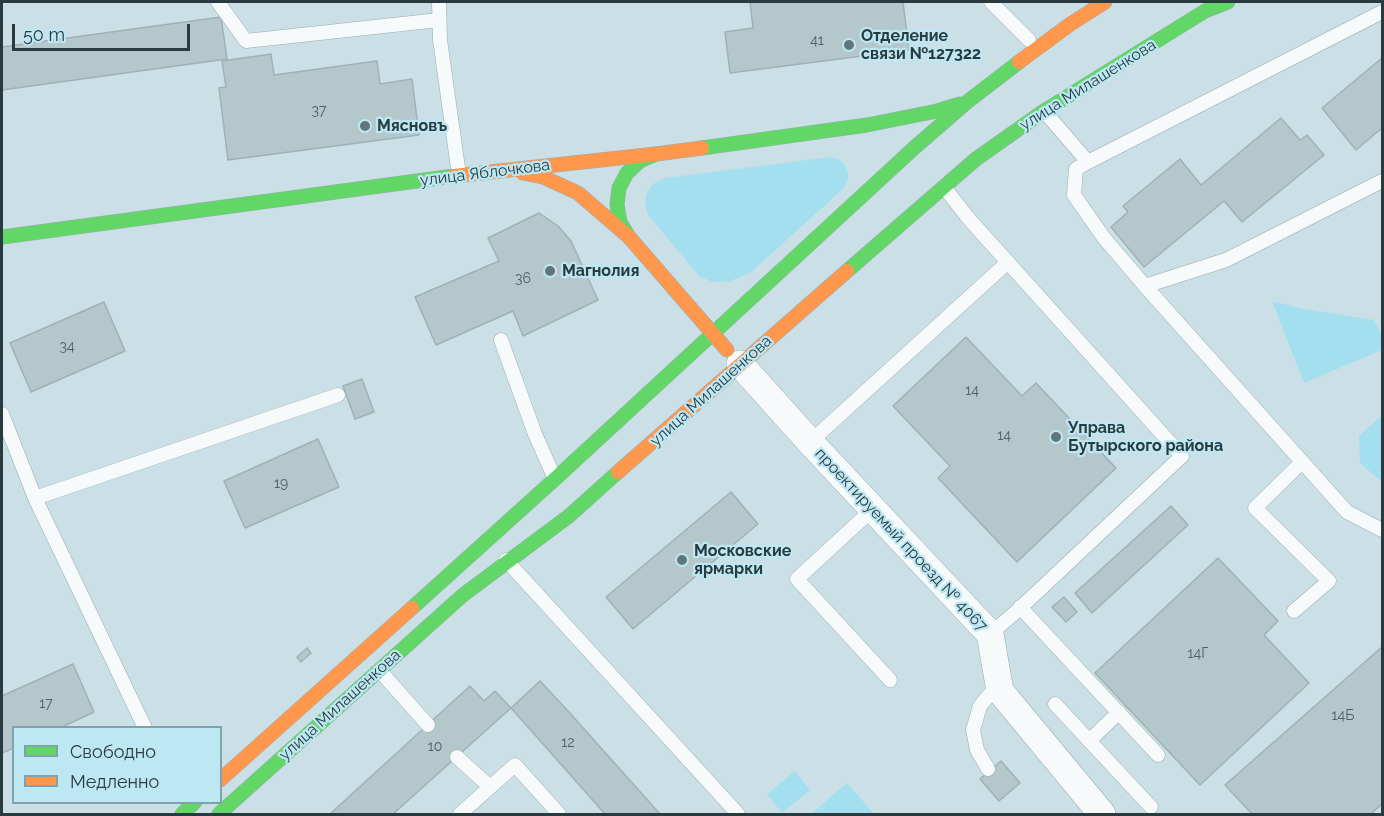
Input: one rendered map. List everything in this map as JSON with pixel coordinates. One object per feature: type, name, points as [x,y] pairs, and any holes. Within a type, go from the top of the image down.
[{"type":"main road","name":"улица Милашенкова","points":[[222,778],[555,479],[913,148],[999,78],[1069,25],[1105,2]]},
{"type":"main road","name":"улица Милашенкова","points":[[219,814],[463,595],[570,516],[941,183],[1044,111],[1205,11],[1228,2]]},
{"type":"main road","points":[[999,78],[1033,36]]},
{"type":"main road","name":"улица Яблочкова","points":[[2,237],[459,175],[656,154],[867,125],[938,111],[968,102]]},
{"type":"main road","points":[[867,125],[886,132]]},
{"type":"main road","points":[[628,237],[620,222],[617,205],[619,188],[627,173],[640,161],[656,154]]},
{"type":"main road","points":[[507,170],[543,177],[578,193],[628,237],[740,364]]},
{"type":"street","name":"проектируемый проезд № 4067","points":[[740,364],[990,634],[1000,691],[1102,814]]},
{"type":"lane","points":[[218,2],[246,41],[439,20]]},
{"type":"lane","points":[[439,2],[441,51],[459,175]]},
{"type":"lane","points":[[991,2],[1033,36]]},
{"type":"lane","points":[[1383,12],[1076,169],[1074,195],[1104,238],[1145,286],[1347,512],[1383,530]]},
{"type":"lane","points":[[1044,111],[1088,162]]},
{"type":"lane","points":[[1145,286],[1226,260],[1383,181]]},
{"type":"lane","points":[[941,183],[969,219],[1182,456],[990,634]]},
{"type":"lane","points":[[810,442],[1008,262]]},
{"type":"lane","points":[[501,340],[535,434],[555,479]]},
{"type":"lane","points":[[35,498],[338,395]]},
{"type":"lane","points":[[2,414],[35,498],[144,726]]},
{"type":"lane","points":[[1294,611],[1329,581],[1255,508],[1302,462]]},
{"type":"lane","points":[[873,509],[797,579],[890,680]]},
{"type":"lane","points":[[511,518],[503,539],[503,552],[507,563],[738,814]]},
{"type":"lane","points":[[1020,607],[1158,755]]},
{"type":"lane","points":[[378,670],[428,725]]},
{"type":"lane","points":[[988,769],[977,750],[973,730],[980,706],[989,695],[1000,691]]},
{"type":"lane","points":[[1055,704],[1151,807]]},
{"type":"lane","points":[[1089,741],[1119,712]]},
{"type":"lane","points":[[457,757],[490,787]]},
{"type":"lane","points":[[460,814],[515,765],[559,814]]},
{"type":"shaded area","points":[[831,157],[840,160],[848,172],[844,188],[750,273],[730,281],[713,282],[700,277],[648,215],[645,202],[647,192],[653,184],[665,178]]},
{"type":"shaded area","points":[[1272,301],[1303,309],[1374,320],[1382,336],[1382,350],[1304,383]]},
{"type":"shaded area","points":[[1382,415],[1382,482],[1360,463],[1359,436]]},
{"type":"shaded area","points":[[795,771],[810,790],[782,813],[767,794]]},
{"type":"shaded area","points":[[847,783],[874,814],[811,814]]},
{"type":"building","points":[[750,2],[903,2],[909,50],[730,73],[725,32],[753,28]]},
{"type":"building","points":[[221,17],[227,59],[2,90],[2,47]]},
{"type":"building","points":[[271,54],[274,75],[377,61],[380,84],[412,79],[419,135],[228,160],[219,88],[226,87],[222,61]]},
{"type":"building","points":[[1382,58],[1382,128],[1356,150],[1322,108]]},
{"type":"building","points":[[1281,118],[1300,140],[1307,135],[1324,155],[1242,222],[1224,201],[1144,267],[1111,227],[1128,212],[1123,206],[1180,159],[1201,185]]},
{"type":"building","points":[[539,213],[558,226],[571,241],[598,300],[523,336],[513,311],[436,345],[415,297],[499,261],[488,238]]},
{"type":"building","points":[[104,302],[125,351],[31,392],[10,343]]},
{"type":"building","points":[[966,337],[1022,396],[1036,383],[1116,468],[1017,562],[938,478],[950,466],[893,406]]},
{"type":"building","points":[[362,379],[374,412],[355,419],[343,386]]},
{"type":"building","points":[[318,439],[339,487],[245,528],[224,481]]},
{"type":"building","name":"Московские ярмарки","points":[[731,492],[758,524],[633,629],[606,597]]},
{"type":"building","points":[[1171,506],[1188,525],[1092,613],[1075,593]]},
{"type":"building","points":[[1218,558],[1278,621],[1264,635],[1309,683],[1200,785],[1095,673]]},
{"type":"building","points":[[1064,597],[1077,612],[1066,622],[1052,607]]},
{"type":"building","points":[[1382,647],[1382,804],[1371,814],[1252,814],[1225,785]]},
{"type":"building","points":[[307,648],[311,653],[301,662],[297,657]]},
{"type":"building","points":[[73,664],[94,712],[64,726],[12,726],[12,749],[2,753],[2,696]]},
{"type":"building","points":[[540,681],[660,814],[605,814],[511,708]]},
{"type":"building","points":[[470,686],[484,701],[495,691],[511,708],[393,814],[330,814]]},
{"type":"building","points":[[1001,761],[1020,783],[999,801],[980,779]]},
{"type":"traffic: fast","points":[[847,271],[976,159],[1044,111],[1205,11],[1228,2]]},
{"type":"traffic: fast","points":[[412,608],[914,148],[967,102],[1019,62]]},
{"type":"traffic: fast","points":[[702,148],[867,125],[960,104]]},
{"type":"traffic: fast","points":[[629,237],[620,222],[617,205],[619,188],[627,173],[640,161],[656,154]]},
{"type":"traffic: fast","points":[[2,237],[454,176]]},
{"type":"traffic: fast","points":[[219,814],[463,595],[569,516],[618,472]]},
{"type":"traffic: fast","points":[[182,814],[193,804]]},
{"type":"traffic: slow","points":[[1019,62],[1105,2]]},
{"type":"traffic: slow","points":[[454,176],[702,148]]},
{"type":"traffic: slow","points":[[523,173],[543,177],[578,193],[629,237],[727,350]]},
{"type":"traffic: slow","points":[[618,472],[847,271]]},
{"type":"traffic: slow","points":[[222,778],[412,608]]},
{"type":"place","name":"Отделение связи №127322","points":[[849,45]]},
{"type":"place","name":"Мясновъ","points":[[365,126]]},
{"type":"place","name":"Магнолия","points":[[550,271]]},
{"type":"place","name":"Управа Бутырского района","points":[[1056,437]]},
{"type":"place","name":"Московские ярмарки","points":[[682,560]]}]
